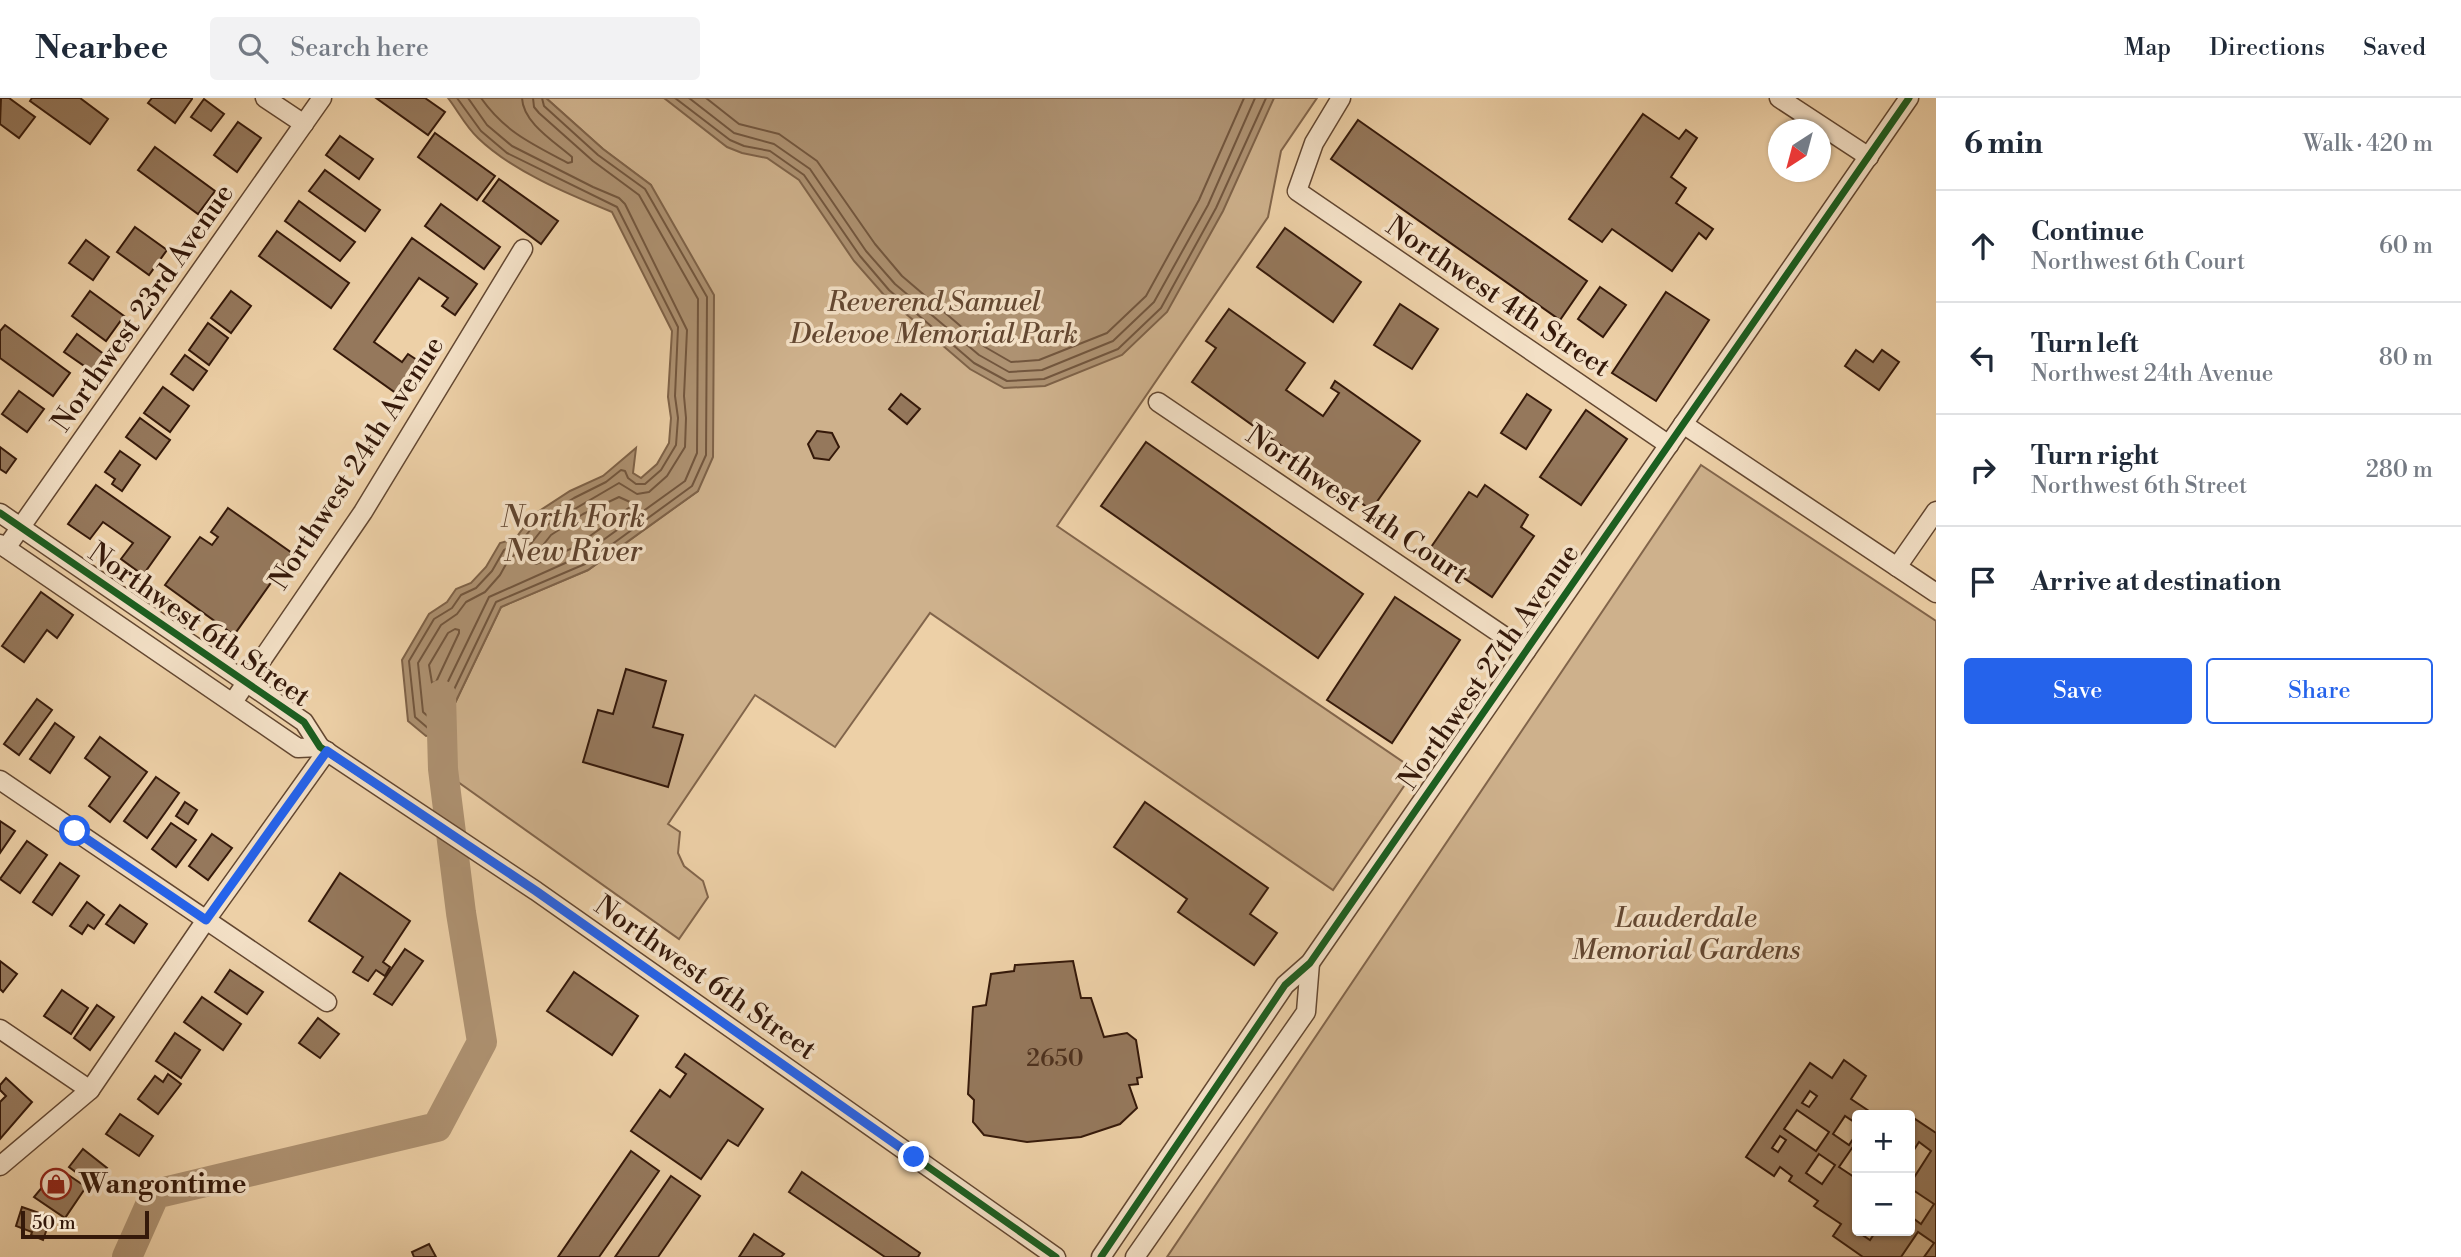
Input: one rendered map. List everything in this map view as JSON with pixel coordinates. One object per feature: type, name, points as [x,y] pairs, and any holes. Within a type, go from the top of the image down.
[{"type":"street","points":[[265,98],[304,124]]},
{"type":"street","name":"Northwest 23rd Avenue","points":[[3,546],[21,528],[322,98]]},
{"type":"street","name":"Northwest 4th Street","points":[[1341,98],[1314,143],[1297,191],[1669,445]]},
{"type":"street","points":[[1779,98],[1869,157]]},
{"type":"street","name":"Northwest 27th Avenue","points":[[1101,1257],[1285,985],[1310,962],[1909,98]]},
{"type":"street","name":"Northwest 24th Avenue","points":[[233,702],[363,512],[523,248]]},
{"type":"street","name":"Northwest 4th Court","points":[[1158,402],[1526,651]]},
{"type":"street","points":[[1683,424],[1936,593]]},
{"type":"street","points":[[1897,567],[1936,511]]},
{"type":"street","name":"Northwest 6th Street","points":[[0,513],[304,722],[323,749],[536,891],[1056,1257]]},
{"type":"street","name":"Northwest 6th Street","points":[[3,546],[298,748],[323,749]]},
{"type":"street","points":[[0,1166],[90,1090],[323,749]]},
{"type":"street","points":[[0,780],[327,1002]]},
{"type":"street","points":[[1135,1257],[1306,1012],[1310,962]]},
{"type":"street","points":[[0,1029],[90,1090]]},
{"type":"green space","name":"Reverend Samuel Delevoe Memorial Park","points":[[546,98],[1317,98],[1281,151],[1268,217],[1057,526],[1415,770],[1333,890],[930,613],[835,747],[755,695],[668,824],[680,832],[678,853],[684,866],[703,881],[708,897],[679,939],[451,777],[455,703],[501,607],[588,570],[698,491],[651,185],[603,149]]},
{"type":"green space","name":"Lauderdale Memorial Gardens","points":[[1701,465],[1936,621],[1936,1257],[1167,1257]]},
{"type":"water","name":"North Fork New River","points":[[448,98],[546,98],[603,149],[651,185],[714,295],[713,457],[698,491],[588,570],[501,607],[455,703],[454,731],[426,736],[408,721],[402,660],[429,614],[447,602],[456,589],[471,583],[486,567],[500,543],[515,539],[533,515],[570,491],[603,476],[636,448],[633,473],[641,478],[657,464],[669,443],[671,418],[668,397],[672,331],[612,212],[559,189],[507,161],[474,134]]},
{"type":"water","points":[[664,98],[1274,98],[1223,211],[1167,312],[1122,355],[1045,386],[1004,388],[970,369],[884,295],[854,261],[799,180],[767,158],[727,147]]},
{"type":"building","points":[[1,98],[9,98],[35,117],[19,138],[0,124]]},
{"type":"building","points":[[32,98],[80,98],[108,119],[90,144],[30,101]]},
{"type":"building","points":[[152,98],[192,99],[175,123],[148,103]]},
{"type":"building","points":[[376,98],[425,98],[445,112],[428,135]]},
{"type":"building","points":[[204,99],[224,114],[211,131],[191,117]]},
{"type":"building","points":[[1643,114],[1679,139],[1686,130],[1697,138],[1671,177],[1686,188],[1676,203],[1713,229],[1706,239],[1699,233],[1672,271],[1612,229],[1602,242],[1569,219]]},
{"type":"building","points":[[1358,120],[1587,281],[1560,320],[1331,159]]},
{"type":"building","points":[[238,122],[261,138],[237,172],[214,155]]},
{"type":"building","points":[[435,133],[495,176],[477,200],[418,157]]},
{"type":"building","points":[[340,136],[373,159],[359,179],[326,155]]},
{"type":"building","points":[[155,147],[215,191],[198,214],[138,170]]},
{"type":"building","points":[[325,170],[380,210],[365,231],[309,191]]},
{"type":"building","points":[[499,179],[558,221],[541,244],[483,201]]},
{"type":"building","points":[[299,201],[355,242],[340,261],[285,221]]},
{"type":"building","points":[[441,204],[500,247],[484,269],[425,226]]},
{"type":"building","points":[[135,227],[167,250],[149,275],[117,252]]},
{"type":"building","points":[[1285,228],[1361,282],[1333,322],[1257,267]]},
{"type":"building","points":[[277,231],[349,283],[331,308],[259,256]]},
{"type":"building","points":[[412,238],[477,284],[455,315],[442,306],[448,298],[419,278],[374,342],[402,362],[408,354],[423,364],[400,396],[334,349]]},
{"type":"building","points":[[86,240],[109,257],[93,280],[69,263]]},
{"type":"building","points":[[1600,287],[1626,305],[1603,337],[1578,319]]},
{"type":"building","points":[[90,291],[124,316],[106,341],[72,316]]},
{"type":"building","points":[[231,291],[251,306],[231,333],[211,318]]},
{"type":"building","points":[[1666,292],[1709,320],[1656,401],[1612,373]]},
{"type":"building","points":[[1400,304],[1438,329],[1412,369],[1374,345]]},
{"type":"building","points":[[1229,309],[1305,363],[1286,390],[1323,416],[1339,393],[1331,388],[1335,381],[1420,441],[1371,510],[1192,382],[1216,348],[1206,341]]},
{"type":"building","points":[[208,323],[228,338],[209,365],[189,350]]},
{"type":"building","points":[[5,325],[70,373],[53,396],[0,358],[0,331]]},
{"type":"building","points":[[77,334],[105,355],[93,372],[64,352]]},
{"type":"building","points":[[1856,350],[1873,362],[1882,350],[1899,362],[1879,390],[1845,366]]},
{"type":"building","points":[[185,355],[207,371],[193,390],[171,374]]},
{"type":"building","points":[[163,387],[189,406],[170,432],[144,413]]},
{"type":"building","points":[[19,391],[44,409],[27,432],[2,414]]},
{"type":"building","points":[[901,394],[920,409],[907,424],[889,409]]},
{"type":"building","points":[[1527,394],[1551,410],[1526,449],[1501,433]]},
{"type":"building","points":[[1586,410],[1627,439],[1581,505],[1540,477]]},
{"type":"building","points":[[140,418],[170,440],[156,459],[126,437]]},
{"type":"building","points":[[817,431],[832,433],[839,447],[829,460],[814,458],[808,444]]},
{"type":"building","points":[[1146,442],[1363,594],[1318,658],[1101,506]]},
{"type":"building","points":[[0,447],[16,459],[6,473],[0,469]]},
{"type":"building","points":[[120,451],[140,465],[122,491],[112,484],[115,479],[105,472]]},
{"type":"building","points":[[96,485],[170,537],[143,575],[121,559],[133,543],[103,522],[90,539],[68,524]]},
{"type":"building","points":[[1485,485],[1528,515],[1521,527],[1534,536],[1492,597],[1427,553],[1469,492],[1477,497]]},
{"type":"building","points":[[228,508],[292,553],[234,635],[165,585],[200,537],[212,545],[218,537],[211,532]]},
{"type":"building","points":[[41,592],[73,615],[57,638],[47,630],[24,662],[2,646]]},
{"type":"building","points":[[1395,597],[1460,640],[1392,743],[1327,700]]},
{"type":"building","points":[[626,669],[666,681],[653,727],[683,735],[668,787],[583,762],[598,710],[613,714]]},
{"type":"building","points":[[37,699],[52,710],[19,755],[4,744]]},
{"type":"building","points":[[55,723],[74,737],[50,773],[30,759]]},
{"type":"building","points":[[100,737],[147,772],[110,822],[89,806],[110,777],[85,758]]},
{"type":"building","points":[[156,777],[179,793],[147,838],[124,821]]},
{"type":"building","points":[[185,802],[197,810],[188,824],[176,816]]},
{"type":"building","points":[[1145,802],[1268,888],[1250,914],[1277,933],[1254,965],[1178,912],[1187,899],[1114,847]]},
{"type":"building","points":[[0,821],[15,831],[0,853]]},
{"type":"building","points":[[171,823],[196,840],[176,867],[152,849]]},
{"type":"building","points":[[212,834],[232,848],[208,880],[189,866]]},
{"type":"building","points":[[27,841],[47,855],[20,893],[0,879]]},
{"type":"building","points":[[60,863],[79,876],[52,915],[33,902]]},
{"type":"building","points":[[340,873],[410,921],[383,962],[390,967],[385,976],[376,970],[368,981],[353,972],[363,957],[309,921]]},
{"type":"building","points":[[87,902],[104,915],[94,929],[88,925],[82,934],[70,926]]},
{"type":"building","points":[[120,905],[147,924],[134,943],[106,924]]},
{"type":"building","points":[[405,949],[423,961],[392,1005],[374,994]]},
{"type":"building","points":[[0,961],[17,974],[3,992],[0,989]]},
{"type":"building","points":[[1073,961],[1081,998],[1091,998],[1104,1037],[1127,1033],[1136,1040],[1142,1077],[1137,1078],[1138,1084],[1129,1085],[1137,1108],[1120,1124],[1081,1137],[1027,1142],[984,1135],[973,1122],[974,1100],[968,1094],[973,1007],[986,1005],[991,974],[1014,971],[1015,965]]},
{"type":"building","points":[[230,970],[263,992],[247,1014],[215,992]]},
{"type":"building","points":[[574,972],[638,1016],[612,1055],[547,1011]]},
{"type":"building","points":[[62,990],[88,1008],[71,1034],[44,1016]]},
{"type":"building","points":[[202,997],[241,1024],[223,1050],[184,1022]]},
{"type":"building","points":[[97,1005],[114,1017],[90,1050],[74,1038]]},
{"type":"building","points":[[318,1018],[339,1034],[320,1058],[299,1043]]},
{"type":"building","points":[[175,1033],[200,1050],[181,1078],[156,1061]]},
{"type":"building","points":[[685,1054],[763,1109],[738,1146],[728,1140],[701,1179],[631,1131],[660,1090],[670,1097],[686,1074],[676,1067]]},
{"type":"building","points":[[1844,1060],[1866,1076],[1851,1099],[1868,1110],[1852,1110],[1852,1121],[1845,1116],[1833,1134],[1849,1145],[1852,1140],[1852,1148],[1839,1167],[1852,1176],[1852,1236],[1864,1236],[1870,1240],[1873,1236],[1915,1236],[1915,1220],[1921,1224],[1934,1204],[1915,1191],[1915,1176],[1931,1151],[1919,1142],[1915,1148],[1915,1119],[1936,1133],[1936,1257],[1924,1257],[1934,1243],[1918,1232],[1901,1257],[1863,1257],[1833,1236],[1841,1224],[1814,1206],[1818,1201],[1789,1181],[1792,1176],[1780,1167],[1774,1176],[1746,1157],[1810,1063],[1832,1078]],"holes":[[[1810,1091],[1817,1096],[1809,1107],[1802,1103]],[[1797,1110],[1829,1132],[1816,1151],[1784,1129]],[[1780,1136],[1786,1140],[1778,1152],[1772,1148]],[[1819,1154],[1835,1165],[1822,1184],[1806,1173]]]},
{"type":"building","points":[[168,1074],[181,1084],[158,1114],[138,1099],[155,1076],[163,1082]]},
{"type":"building","points":[[6,1078],[32,1102],[0,1139],[0,1102],[6,1096],[0,1090],[0,1085]]},
{"type":"building","points":[[120,1114],[153,1136],[139,1156],[106,1134]]},
{"type":"building","points":[[83,1149],[107,1168],[93,1185],[69,1167]]},
{"type":"building","points":[[631,1151],[659,1171],[599,1257],[558,1257]]},
{"type":"building","points":[[61,1170],[86,1187],[65,1218],[34,1197],[48,1180],[52,1183]]},
{"type":"building","points":[[802,1172],[920,1253],[918,1257],[885,1257],[789,1192]]},
{"type":"building","points":[[671,1176],[700,1196],[658,1257],[615,1257]]},
{"type":"building","points":[[22,1207],[51,1217],[43,1240],[16,1226]]},
{"type":"building","points":[[754,1234],[784,1254],[781,1257],[739,1257]]},
{"type":"building","points":[[429,1244],[436,1257],[414,1257],[412,1252]]},
{"type":"waterway","name":"North Fork New River","points":[[127,1257],[155,1194],[437,1127],[482,1042],[461,913],[443,769],[441,695]]},
{"type":"cycle path","points":[[1101,1257],[1285,985],[1310,963],[1909,98]]},
{"type":"cycle path","points":[[0,513],[304,722],[320,747],[536,891],[1056,1257]]},
{"type":"place","name":"Wangontime","points":[[56,1184]]},
{"type":"route","points":[[75,831],[206,920],[327,751],[536,891],[914,1157]]}]
